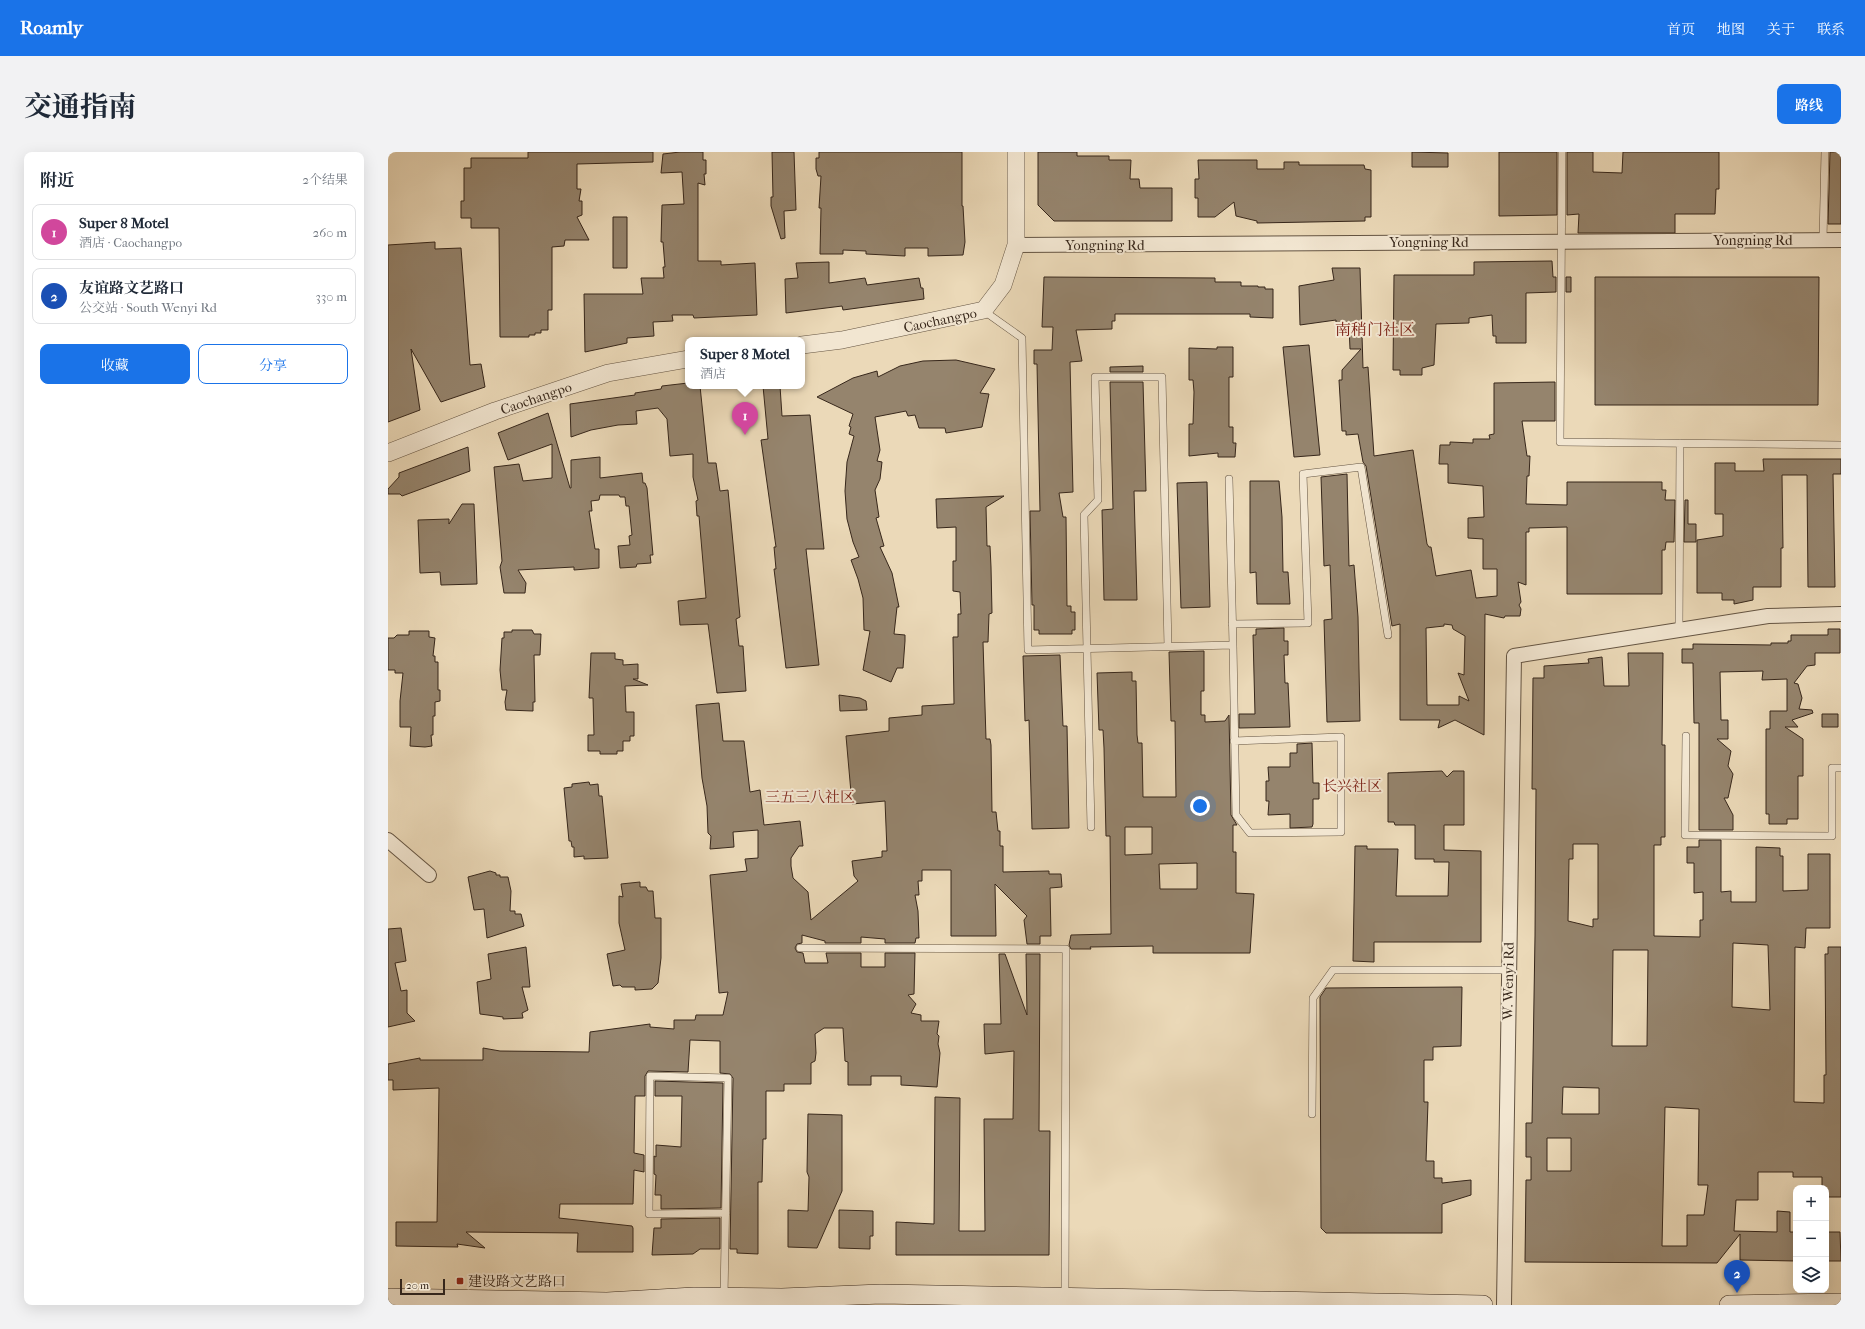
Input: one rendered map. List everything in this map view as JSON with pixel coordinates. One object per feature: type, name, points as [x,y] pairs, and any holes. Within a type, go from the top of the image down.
[{"type":"main road","points":[[388,1298],[663,1302],[724,1301],[881,1294],[1065,1301],[1483,1305]]},
{"type":"main road","points":[[1729,1305],[1841,1303]]},
{"type":"street","name":"Caochangpo","points":[[805,345],[842,340],[984,310],[1004,285],[1016,245],[1016,152]]},
{"type":"street","name":"Yongning Rd","points":[[1016,245],[1841,240]]},
{"type":"street","name":"Caochangpo","points":[[388,452],[495,412],[608,373],[685,360]]},
{"type":"street","points":[[1679,630],[1768,616],[1841,614]]},
{"type":"street","name":"W. Wenyi Rd","points":[[1504,1305],[1514,656],[1679,630]]},
{"type":"street","points":[[388,840],[429,875]]},
{"type":"lane","points":[[1562,152],[1560,242],[1560,442],[1841,445]]},
{"type":"lane","points":[[1823,240],[1825,152]]},
{"type":"lane","points":[[984,310],[1022,338],[1028,650],[1232,645]]},
{"type":"lane","points":[[1091,827],[1084,515],[1098,500],[1095,377],[1162,377],[1168,647]]},
{"type":"lane","points":[[1679,630],[1680,444]]},
{"type":"lane","points":[[1232,624],[1308,623],[1303,474],[1361,467],[1388,635]]},
{"type":"lane","points":[[1229,479],[1232,645],[1234,741],[1236,815],[1250,832],[1341,832],[1341,737],[1234,741]]},
{"type":"lane","points":[[1686,736],[1685,835],[1832,836],[1832,768],[1841,768]]},
{"type":"lane","points":[[800,948],[1066,949],[1065,1301]]},
{"type":"lane","points":[[1312,1114],[1313,998],[1333,970],[1508,970]]},
{"type":"lane","points":[[724,1301],[726,1213],[728,1078],[650,1076],[649,1214],[726,1213]]},
{"type":"building","points":[[528,152],[653,152],[653,162],[577,164],[577,189],[581,189],[579,201],[582,201],[582,215],[577,217],[589,240],[565,240],[564,246],[552,247],[552,310],[548,310],[548,330],[541,330],[541,333],[529,335],[529,337],[500,337],[499,228],[471,228],[471,218],[461,218],[461,201],[464,201],[464,168],[471,168],[471,158],[528,158]]},
{"type":"building","points":[[703,152],[703,160],[706,160],[706,174],[704,174],[705,185],[698,183],[698,261],[721,261],[721,265],[755,263],[757,315],[694,318],[693,315],[672,315],[673,321],[653,322],[654,336],[627,338],[627,343],[585,352],[584,294],[643,294],[641,278],[664,278],[663,267],[665,267],[663,242],[661,242],[662,205],[684,204],[682,172],[661,173],[663,154]]},
{"type":"building","points":[[772,152],[794,152],[796,210],[784,211],[785,238],[781,239],[771,206],[771,197],[773,197]]},
{"type":"building","points":[[819,152],[962,152],[962,206],[965,242],[963,255],[928,256],[928,248],[905,248],[905,256],[866,254],[866,251],[843,250],[843,254],[820,254],[821,208],[819,208],[821,176],[818,176],[816,169],[816,158],[819,158]]},
{"type":"building","points":[[1038,152],[1077,152],[1077,156],[1109,156],[1109,160],[1131,160],[1130,179],[1139,179],[1140,188],[1172,188],[1172,221],[1054,221],[1038,205]]},
{"type":"building","points":[[1412,152],[1448,153],[1448,167],[1412,167]]},
{"type":"building","points":[[1499,152],[1557,152],[1557,215],[1499,216]]},
{"type":"building","points":[[1567,152],[1593,152],[1593,172],[1622,173],[1623,152],[1719,152],[1719,189],[1716,189],[1715,214],[1675,214],[1675,233],[1578,233],[1579,214],[1567,215]]},
{"type":"building","points":[[1830,152],[1841,152],[1841,224],[1828,224]]},
{"type":"building","points":[[1198,160],[1257,160],[1257,169],[1284,169],[1284,162],[1299,162],[1299,165],[1364,165],[1365,169],[1371,170],[1371,217],[1365,217],[1365,221],[1257,223],[1257,221],[1236,216],[1234,202],[1215,217],[1198,217],[1198,198],[1195,198],[1195,179],[1199,179]]},
{"type":"building","points":[[613,217],[627,217],[627,268],[613,268]]},
{"type":"building","points":[[435,242],[435,249],[461,248],[470,365],[481,364],[485,387],[441,402],[411,349],[420,410],[388,422],[388,245]]},
{"type":"building","points":[[1552,261],[1553,277],[1556,277],[1556,292],[1526,293],[1526,343],[1496,343],[1496,336],[1493,336],[1492,315],[1469,318],[1469,323],[1436,324],[1434,365],[1422,368],[1422,375],[1400,375],[1400,370],[1393,370],[1394,275],[1474,275],[1474,262]]},
{"type":"building","points":[[829,262],[829,283],[865,278],[867,285],[919,278],[921,288],[923,288],[924,299],[843,310],[842,306],[786,313],[785,279],[798,278],[796,263]]},
{"type":"building","points":[[1332,268],[1360,268],[1363,368],[1368,367],[1374,456],[1413,450],[1427,544],[1431,547],[1436,576],[1471,570],[1476,598],[1497,596],[1497,569],[1483,569],[1483,539],[1468,538],[1468,518],[1484,517],[1483,486],[1448,483],[1448,464],[1439,464],[1440,445],[1450,445],[1450,442],[1473,443],[1473,439],[1490,439],[1489,435],[1494,434],[1494,383],[1555,382],[1555,421],[1522,421],[1527,456],[1530,456],[1529,476],[1527,476],[1526,504],[1567,505],[1567,482],[1662,482],[1662,490],[1666,490],[1665,500],[1675,500],[1674,542],[1666,542],[1665,550],[1662,550],[1662,594],[1567,594],[1567,527],[1529,528],[1529,532],[1526,532],[1526,585],[1518,582],[1521,602],[1519,605],[1521,609],[1520,616],[1505,616],[1504,618],[1485,614],[1484,735],[1455,720],[1438,728],[1440,720],[1400,720],[1400,624],[1392,626],[1366,466],[1363,462],[1358,434],[1346,435],[1346,431],[1342,431],[1339,380],[1342,380],[1342,370],[1361,349],[1350,349],[1349,326],[1336,326],[1336,320],[1300,325],[1299,286],[1334,280]],"holes":[[[1444,624],[1452,625],[1453,629],[1465,636],[1464,675],[1458,673],[1469,701],[1459,696],[1459,705],[1427,705],[1426,628],[1444,626]]]},
{"type":"building","points":[[1044,277],[1215,278],[1215,282],[1241,282],[1241,286],[1258,286],[1265,287],[1265,289],[1273,289],[1273,318],[1250,317],[1250,314],[1115,314],[1115,321],[1112,321],[1112,329],[1076,330],[1082,361],[1070,362],[1073,492],[1059,493],[1063,517],[1066,517],[1067,606],[1071,606],[1071,612],[1075,612],[1075,630],[1072,630],[1072,634],[1039,634],[1039,630],[1034,630],[1034,605],[1032,605],[1030,511],[1040,511],[1037,364],[1034,364],[1034,350],[1052,350],[1053,327],[1042,327]]},
{"type":"building","points":[[1566,277],[1571,277],[1571,292],[1566,292]]},
{"type":"building","points":[[1595,277],[1819,277],[1818,405],[1595,405]]},
{"type":"building","points":[[1309,345],[1320,455],[1294,457],[1283,347]]},
{"type":"building","points":[[1217,347],[1233,347],[1233,377],[1229,377],[1229,427],[1233,427],[1233,443],[1236,443],[1235,457],[1218,457],[1218,453],[1189,456],[1189,424],[1193,424],[1194,392],[1193,380],[1189,380],[1189,348],[1217,349]]},
{"type":"building","points":[[956,360],[995,369],[980,393],[989,394],[982,427],[946,433],[945,428],[919,428],[915,415],[908,416],[906,411],[875,417],[880,450],[877,461],[882,462],[880,479],[875,490],[879,517],[876,518],[884,546],[880,547],[892,573],[899,607],[897,607],[894,634],[905,635],[903,668],[897,668],[891,682],[863,670],[870,631],[864,630],[863,598],[851,560],[859,557],[853,542],[847,519],[845,491],[847,462],[854,436],[849,434],[851,427],[849,426],[853,414],[817,397],[853,378],[877,371],[878,377],[900,366],[923,361]]},
{"type":"building","points":[[1143,366],[1143,372],[1110,372],[1110,367]]},
{"type":"building","points":[[1110,382],[1143,382],[1146,491],[1134,491],[1137,600],[1104,600],[1102,510],[1113,509]]},
{"type":"building","points":[[685,383],[685,389],[700,389],[708,463],[716,463],[720,491],[728,490],[740,617],[736,619],[739,646],[743,646],[746,691],[717,693],[708,624],[680,625],[678,601],[706,598],[699,516],[697,516],[696,501],[698,500],[693,477],[693,454],[670,456],[667,419],[658,408],[636,411],[637,424],[618,425],[591,430],[571,437],[570,404],[635,395],[635,393],[661,389],[662,386]]},
{"type":"building","points":[[763,389],[780,389],[782,416],[810,415],[824,549],[806,549],[819,665],[786,668],[774,569],[776,569],[774,547],[776,547],[761,440],[768,439]]},
{"type":"building","points":[[548,413],[570,488],[571,460],[600,457],[600,478],[642,473],[643,483],[645,483],[647,488],[653,555],[650,555],[651,563],[637,564],[636,567],[620,568],[618,546],[630,545],[629,536],[632,535],[629,506],[626,506],[625,497],[620,497],[619,495],[600,495],[599,500],[591,501],[592,511],[589,511],[595,549],[599,549],[599,568],[574,570],[574,567],[518,570],[526,583],[525,593],[504,593],[500,567],[502,561],[494,467],[519,464],[523,481],[552,478],[552,444],[508,460],[498,433]]},
{"type":"building","points":[[468,447],[470,471],[402,496],[400,494],[388,494],[388,489],[399,477],[399,473]]},
{"type":"building","points":[[1763,459],[1841,459],[1841,474],[1833,474],[1835,587],[1808,587],[1807,475],[1782,475],[1783,548],[1781,548],[1781,587],[1753,587],[1753,600],[1734,604],[1734,600],[1722,600],[1722,593],[1697,593],[1697,540],[1723,536],[1723,514],[1715,514],[1715,463],[1735,463],[1735,471],[1764,471]]},
{"type":"building","points":[[1347,474],[1349,566],[1354,565],[1358,617],[1360,721],[1327,722],[1324,620],[1332,619],[1330,565],[1324,566],[1321,477]]},
{"type":"building","points":[[1250,481],[1279,481],[1282,517],[1283,572],[1288,572],[1290,604],[1257,604],[1256,572],[1250,573]]},
{"type":"building","points":[[1207,482],[1210,607],[1181,608],[1177,483]]},
{"type":"building","points":[[1004,496],[986,507],[987,546],[990,546],[992,613],[989,614],[988,642],[983,642],[986,739],[990,739],[991,745],[992,812],[996,812],[998,831],[1000,831],[1000,846],[1003,846],[1003,872],[1049,871],[1049,874],[1061,874],[1062,887],[1050,888],[1051,936],[1040,936],[1040,944],[1027,944],[1024,920],[1027,916],[995,884],[996,936],[951,936],[951,870],[922,870],[922,881],[918,881],[919,895],[915,895],[918,911],[919,938],[916,938],[915,943],[885,943],[885,939],[861,937],[861,943],[825,943],[825,941],[802,935],[802,943],[797,944],[795,948],[797,952],[803,953],[805,963],[828,963],[826,953],[861,953],[861,967],[885,967],[885,953],[915,953],[914,994],[908,995],[916,1004],[911,1013],[921,1015],[921,1021],[939,1021],[937,1034],[939,1036],[938,1044],[940,1053],[937,1087],[901,1085],[901,1076],[871,1076],[871,1085],[848,1085],[848,1062],[845,1061],[843,1028],[824,1028],[815,1034],[816,1053],[815,1061],[811,1063],[811,1084],[784,1084],[784,1091],[766,1091],[766,1139],[763,1139],[762,1182],[758,1182],[758,1254],[737,1253],[737,1249],[730,1249],[733,1078],[730,1074],[720,1073],[720,1041],[690,1040],[688,1072],[648,1071],[645,1076],[645,1096],[635,1096],[634,1153],[644,1155],[644,1172],[634,1170],[633,1204],[560,1204],[559,1218],[632,1226],[633,1252],[577,1252],[578,1233],[466,1232],[485,1248],[457,1244],[458,1247],[396,1246],[396,1222],[437,1222],[439,1088],[393,1090],[393,1080],[388,1080],[388,1064],[420,1058],[420,1060],[483,1060],[483,1048],[500,1051],[589,1052],[590,1032],[650,1024],[650,1027],[674,1029],[674,1020],[695,1020],[696,1015],[723,1015],[728,992],[719,993],[710,875],[747,871],[745,859],[758,858],[758,830],[733,832],[734,847],[710,849],[711,836],[708,833],[707,806],[702,778],[696,705],[719,703],[723,741],[744,741],[750,792],[760,790],[764,825],[800,821],[803,846],[799,846],[791,858],[791,866],[793,878],[808,892],[811,920],[858,881],[854,876],[852,861],[882,857],[882,851],[887,851],[885,801],[852,804],[846,736],[889,731],[889,718],[922,715],[922,706],[954,704],[953,637],[958,637],[958,614],[961,614],[960,592],[953,591],[953,561],[956,561],[956,527],[937,528],[936,499]]},
{"type":"building","points":[[1685,500],[1688,500],[1688,524],[1696,524],[1696,542],[1684,542]]},
{"type":"building","points":[[462,504],[474,504],[477,584],[441,585],[440,572],[420,573],[418,520],[449,519],[449,524]]},
{"type":"building","points":[[1284,628],[1284,641],[1288,641],[1288,655],[1284,655],[1285,683],[1288,683],[1290,727],[1239,728],[1239,714],[1255,714],[1253,635],[1256,635],[1256,629]]},
{"type":"building","points":[[1828,629],[1840,629],[1840,653],[1815,653],[1815,665],[1807,666],[1794,683],[1798,684],[1802,698],[1799,709],[1812,710],[1813,713],[1792,720],[1798,727],[1785,727],[1803,739],[1803,776],[1798,776],[1798,819],[1787,819],[1787,824],[1769,824],[1769,814],[1766,814],[1766,729],[1770,729],[1770,711],[1787,711],[1787,679],[1762,680],[1763,671],[1720,672],[1721,720],[1728,720],[1728,739],[1717,739],[1731,751],[1728,766],[1733,774],[1728,798],[1724,798],[1733,815],[1733,830],[1699,830],[1699,723],[1694,723],[1693,663],[1682,663],[1682,649],[1693,649],[1693,644],[1771,645],[1771,643],[1788,643],[1788,641],[1791,641],[1791,635],[1828,635]]},
{"type":"building","points":[[512,630],[532,630],[534,634],[541,634],[540,655],[534,655],[535,702],[533,702],[533,711],[506,710],[505,702],[507,690],[502,690],[500,670],[502,638],[504,638],[504,632],[512,632]]},
{"type":"building","points":[[409,631],[429,631],[429,637],[435,638],[433,656],[435,656],[435,662],[438,662],[438,690],[440,690],[440,701],[435,702],[433,735],[431,735],[432,746],[410,746],[411,727],[400,727],[400,701],[403,673],[395,673],[395,670],[388,670],[388,638],[394,638],[397,635],[409,635]]},
{"type":"building","points":[[1204,651],[1204,691],[1201,691],[1201,715],[1205,715],[1205,722],[1225,721],[1229,715],[1231,815],[1237,825],[1233,825],[1233,852],[1236,852],[1236,893],[1254,894],[1250,953],[1153,953],[1153,946],[1090,947],[1091,949],[1071,949],[1069,945],[1071,935],[1111,934],[1110,836],[1106,836],[1104,748],[1103,730],[1099,730],[1097,673],[1132,672],[1132,681],[1136,681],[1138,743],[1142,743],[1143,797],[1176,797],[1175,721],[1171,721],[1169,652]],"holes":[[[1125,827],[1152,827],[1152,854],[1125,855]],[[1197,863],[1197,889],[1160,889],[1159,864]]]},
{"type":"building","points":[[591,653],[615,653],[615,659],[623,660],[623,665],[638,664],[638,679],[633,679],[648,685],[625,686],[626,712],[634,712],[634,736],[630,736],[630,741],[623,741],[623,751],[617,751],[617,754],[600,754],[600,751],[588,751],[588,735],[594,735],[593,698],[589,698]]},
{"type":"building","points":[[1628,653],[1663,653],[1662,745],[1665,745],[1665,837],[1661,837],[1661,845],[1654,845],[1654,936],[1700,937],[1700,920],[1703,920],[1703,892],[1694,893],[1694,863],[1687,863],[1687,847],[1699,847],[1699,840],[1721,840],[1721,892],[1731,891],[1731,902],[1756,902],[1756,847],[1780,848],[1780,856],[1783,856],[1783,891],[1808,890],[1808,854],[1830,854],[1830,928],[1806,928],[1805,948],[1795,947],[1794,1102],[1824,1103],[1824,1075],[1826,1075],[1825,954],[1828,954],[1828,947],[1841,947],[1841,1197],[1829,1197],[1829,1185],[1822,1185],[1822,1177],[1793,1177],[1793,1172],[1758,1172],[1758,1200],[1736,1200],[1734,1231],[1777,1232],[1777,1211],[1790,1212],[1790,1232],[1793,1232],[1793,1261],[1740,1260],[1740,1234],[1717,1263],[1525,1262],[1526,1180],[1531,1180],[1531,1157],[1526,1157],[1526,1123],[1532,1123],[1535,936],[1536,789],[1532,789],[1533,678],[1544,678],[1544,666],[1589,663],[1588,659],[1602,657],[1604,686],[1629,686]],"holes":[[[1573,844],[1598,844],[1598,919],[1593,919],[1593,927],[1568,921],[1569,859],[1573,859]],[[1733,943],[1768,945],[1770,1010],[1732,1007]],[[1613,950],[1648,950],[1647,1046],[1612,1046]],[[1563,1087],[1599,1088],[1599,1114],[1562,1114]],[[1665,1107],[1699,1109],[1698,1185],[1708,1185],[1704,1215],[1687,1215],[1687,1246],[1662,1246]],[[1547,1138],[1571,1138],[1571,1171],[1547,1171]]]},
{"type":"building","points":[[1060,655],[1063,726],[1067,726],[1069,828],[1032,829],[1029,720],[1025,721],[1023,656]]},
{"type":"building","points":[[839,695],[860,698],[866,701],[867,710],[840,711]]},
{"type":"building","points":[[1822,714],[1838,714],[1838,727],[1822,727]]},
{"type":"building","points":[[1312,743],[1313,783],[1319,783],[1319,799],[1313,799],[1313,824],[1312,827],[1290,828],[1290,814],[1268,815],[1269,801],[1266,801],[1266,781],[1269,781],[1268,767],[1290,767],[1290,753],[1297,753],[1297,744]]},
{"type":"building","points":[[1442,771],[1447,777],[1453,771],[1464,771],[1464,825],[1444,825],[1444,850],[1481,851],[1481,942],[1374,942],[1374,962],[1353,961],[1355,846],[1367,846],[1367,849],[1398,849],[1396,896],[1448,896],[1449,862],[1434,862],[1434,859],[1415,859],[1415,825],[1395,825],[1394,822],[1388,822],[1388,773]]},
{"type":"building","points":[[589,782],[590,785],[598,784],[599,796],[602,796],[608,858],[584,859],[584,856],[574,857],[574,847],[572,847],[571,841],[569,841],[564,788],[572,787],[572,784]]},
{"type":"building","points":[[490,871],[496,873],[496,875],[500,875],[500,877],[508,877],[511,891],[510,911],[515,911],[515,914],[521,914],[524,926],[487,938],[484,909],[474,910],[468,877]]},
{"type":"building","points":[[640,882],[640,887],[646,887],[648,891],[653,891],[655,918],[661,918],[661,958],[658,983],[652,989],[635,990],[635,987],[622,987],[620,985],[613,986],[607,954],[625,950],[619,923],[619,896],[623,897],[621,884]]},
{"type":"building","points":[[401,928],[406,961],[395,963],[401,991],[407,990],[407,1013],[415,1021],[388,1027],[388,929]]},
{"type":"building","points":[[526,947],[530,987],[522,987],[528,1010],[522,1013],[523,1018],[503,1019],[503,1017],[480,1014],[477,982],[491,979],[488,954]]},
{"type":"building","points":[[999,954],[1005,954],[1027,1015],[1026,954],[1040,954],[1039,1131],[1050,1131],[1049,1255],[896,1255],[896,1222],[934,1224],[935,1097],[960,1098],[959,1231],[985,1231],[984,1119],[1013,1119],[1014,1051],[985,1054],[984,1024],[1001,1024]]},
{"type":"building","points":[[1462,987],[1461,1046],[1433,1047],[1433,1060],[1424,1060],[1424,1102],[1428,1102],[1426,1161],[1434,1161],[1434,1178],[1442,1178],[1442,1183],[1471,1180],[1471,1195],[1442,1204],[1442,1233],[1326,1233],[1321,1228],[1320,997],[1326,988]]},
{"type":"building","points":[[655,1081],[723,1083],[721,1208],[661,1209],[661,1195],[655,1195],[656,1175],[654,1174],[654,1156],[656,1157],[656,1145],[681,1147],[682,1096],[655,1096]]},
{"type":"building","points":[[808,1114],[842,1115],[842,1191],[817,1248],[788,1247],[788,1210],[808,1211]]},
{"type":"building","points":[[839,1210],[873,1211],[873,1236],[870,1236],[870,1249],[839,1248]]},
{"type":"building","points":[[720,1218],[720,1249],[700,1249],[693,1254],[652,1255],[654,1228],[661,1228],[661,1219]]},
{"type":"building","points":[[1829,1232],[1840,1232],[1841,1261],[1829,1261]]},
{"type":"place","name":"Super 8 Motel","points":[[745,435]]},
{"type":"place","name":"建设路文艺路口","points":[[460,1281]]},
{"type":"place","name":"友谊路文艺路口","points":[[1737,1293]]},
{"type":"district","name":"南稍门社区","points":[[1375,329]]},
{"type":"district","name":"长兴社区","points":[[1352,786]]},
{"type":"district","name":"三五三八社区","points":[[810,797]]}]
